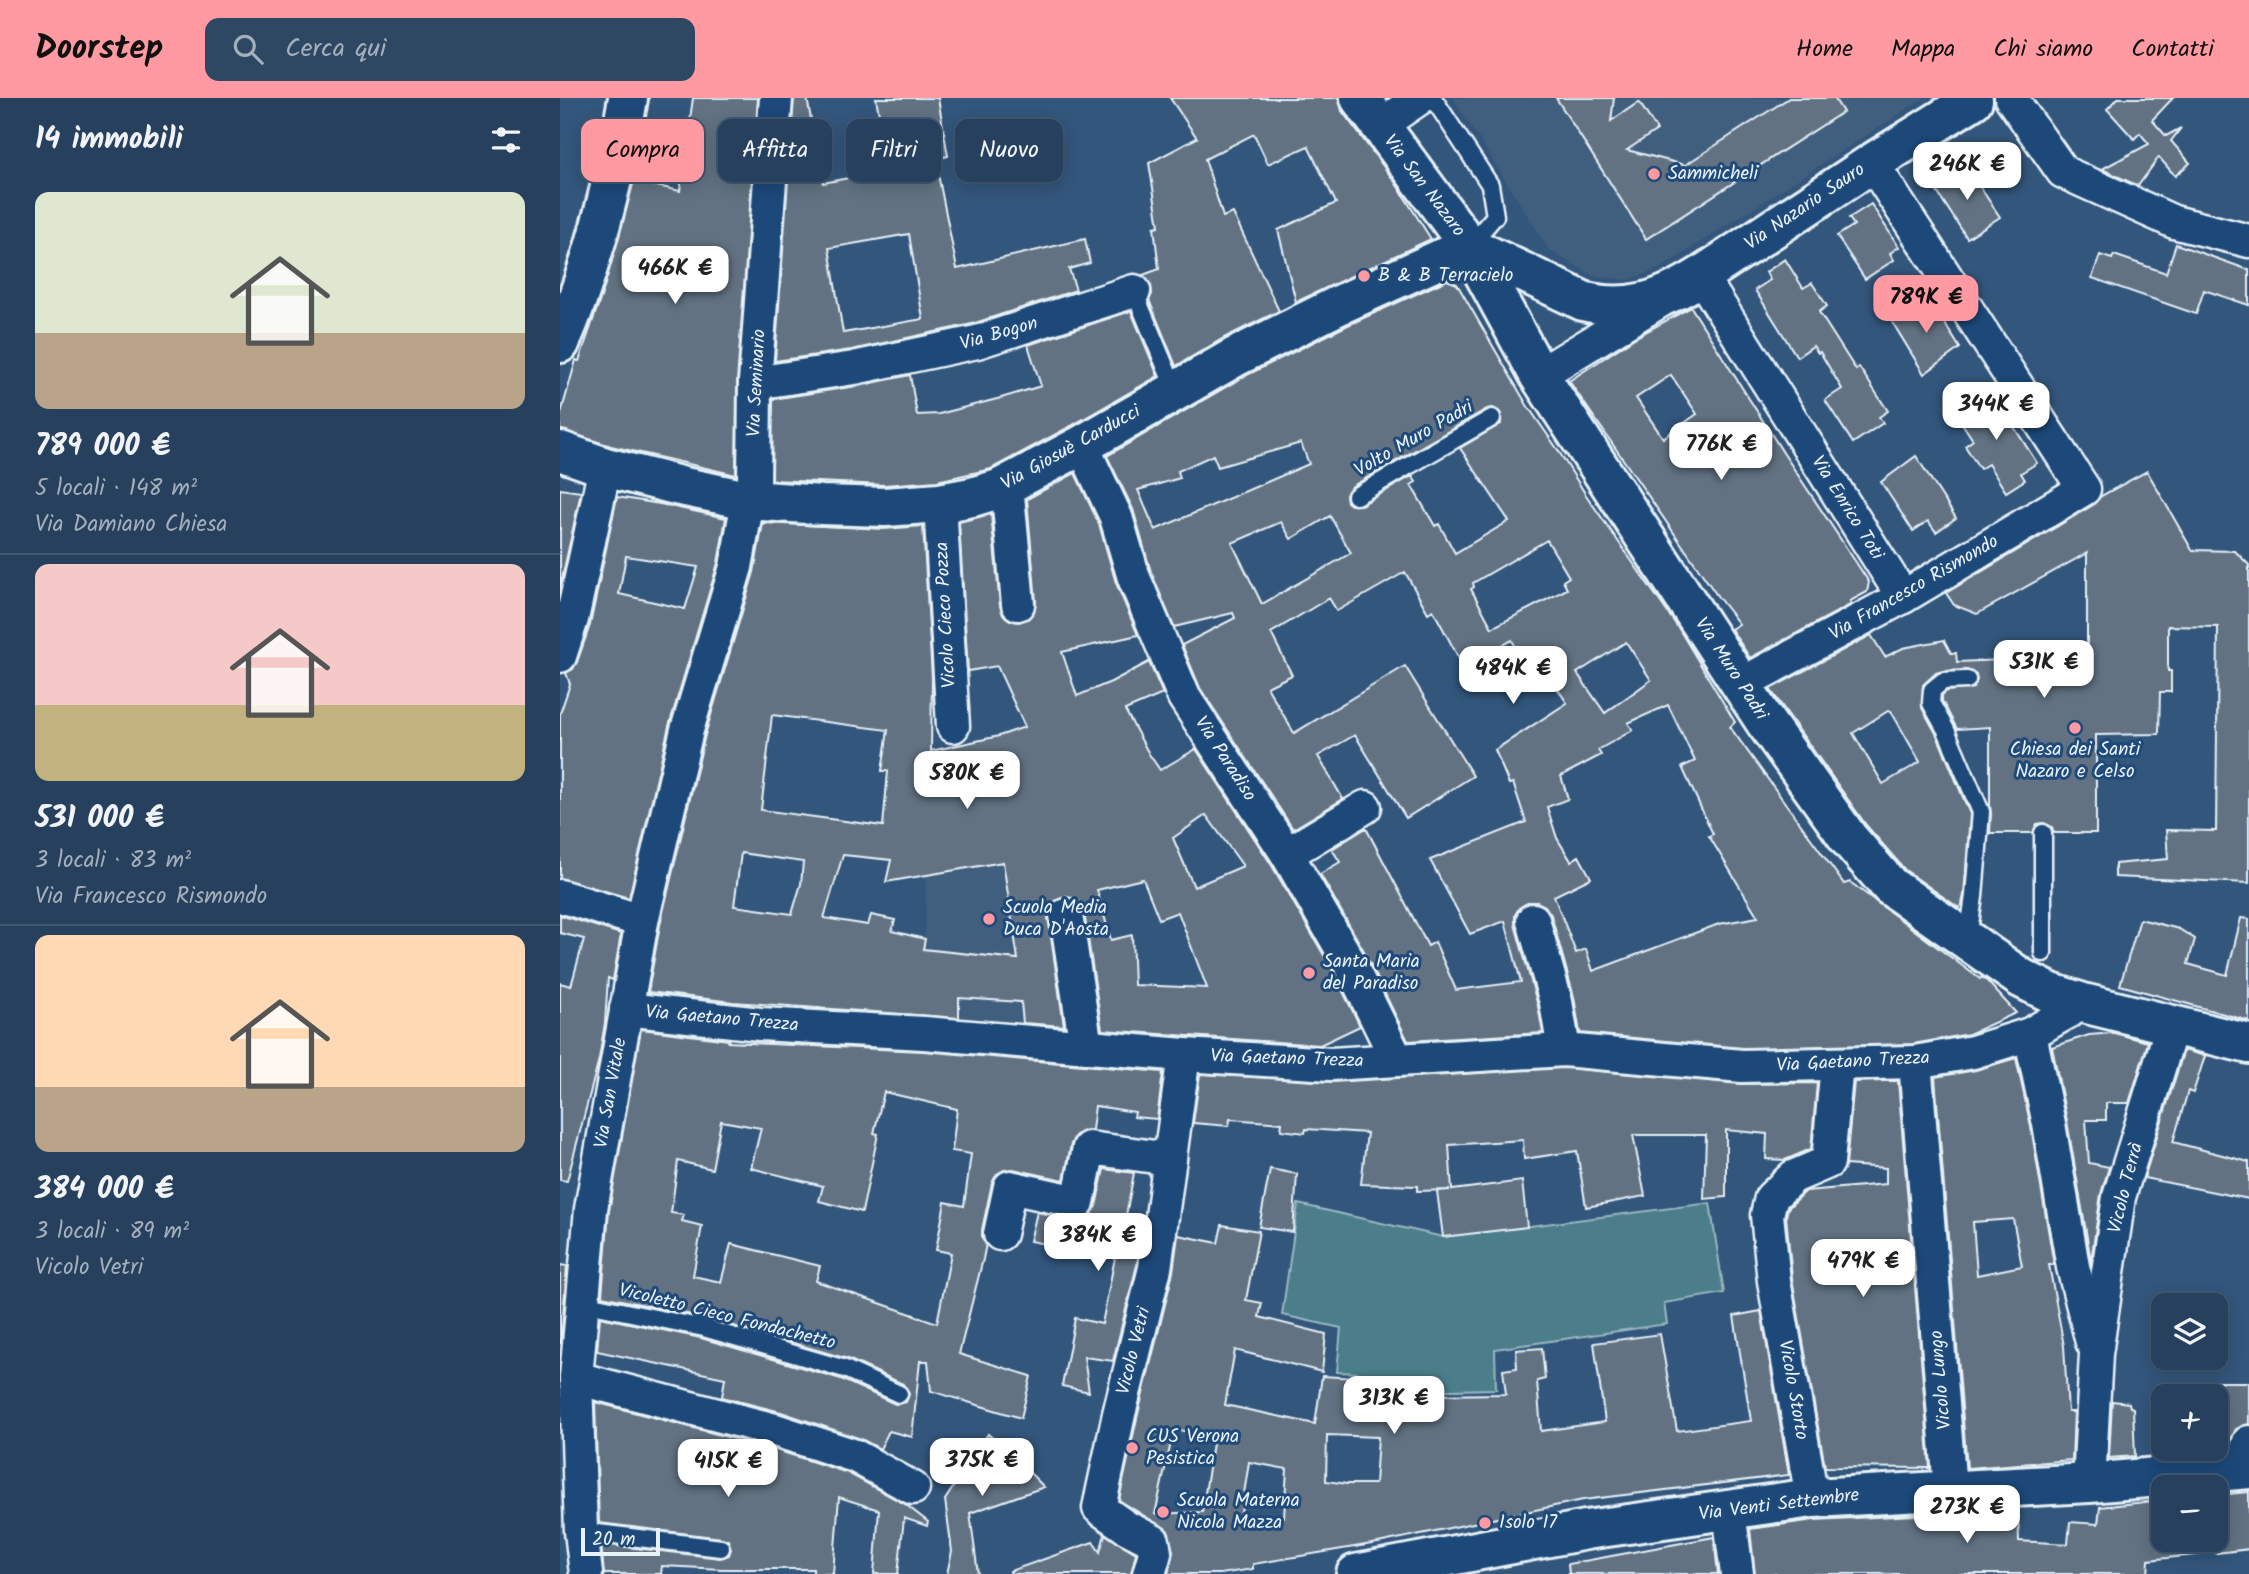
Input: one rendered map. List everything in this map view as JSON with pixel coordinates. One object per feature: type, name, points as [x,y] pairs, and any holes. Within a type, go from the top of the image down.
[{"type":"street","points":[[560,343],[578,302],[589,264],[628,98]]},
{"type":"street","name":"Via Seminario","points":[[748,500],[754,485],[755,383],[776,98]]},
{"type":"street","points":[[1369,112],[1420,98]]},
{"type":"street","points":[[2011,98],[2063,172],[2174,222],[2249,241]]},
{"type":"street","name":"Via Nazario Sauro","points":[[1539,386],[1872,163],[1972,100]]},
{"type":"street","name":"Via San Nazaro","points":[[1369,112],[1469,246]]},
{"type":"street","name":"Via Francesco Rismondo","points":[[1741,684],[1903,597],[2084,489],[1872,163]]},
{"type":"street","name":"Via Nazario Sauro","points":[[1469,246],[1561,291],[1601,306],[1633,306],[1688,285]]},
{"type":"street","name":"Via Muro Padri","points":[[1469,246],[1539,386],[1849,839],[1890,886],[2021,978],[2043,973],[2093,1005]]},
{"type":"street","name":"Via Giosuè Carducci","points":[[560,451],[605,467],[748,500],[872,506],[940,503],[972,497],[1007,484],[1082,445],[1235,357],[1469,246]]},
{"type":"street","name":"Via Enrico Toti","points":[[1688,285],[1903,597]]},
{"type":"street","name":"Via Bogon","points":[[755,383],[854,368],[978,342],[1134,291]]},
{"type":"street","name":"Via Paradiso","points":[[1082,445],[1116,517],[1134,578],[1184,697],[1287,854],[1348,960],[1397,1060]]},
{"type":"street","points":[[560,656],[566,617],[605,467]]},
{"type":"street","points":[[1007,484],[1018,604]]},
{"type":"street","name":"Via San Vitale","points":[[586,1574],[581,1531],[576,1378],[591,1209],[642,920],[687,730],[736,567],[748,500]]},
{"type":"street","name":"Vicolo Cieco Pozza","points":[[940,503],[953,726]]},
{"type":"street","points":[[1287,854],[1365,807]]},
{"type":"street","points":[[560,896],[642,920]]},
{"type":"street","points":[[1066,915],[1086,1047]]},
{"type":"street","points":[[1533,920],[1556,1002],[1564,1050]]},
{"type":"street","points":[[2093,1005],[2249,1044]]},
{"type":"street","name":"Via Gaetano Trezza","points":[[626,1010],[760,1024],[923,1033],[1184,1055],[1331,1064],[1564,1050],[1742,1066],[1915,1062],[1973,1052],[2030,1034],[2093,1005]]},
{"type":"street","name":"Vicolo Terrà","points":[[2089,1483],[2096,1354],[2119,1198],[2172,1026]]},
{"type":"street","name":"Vicolo Terrà","points":[[2030,1034],[2049,1124],[2073,1267],[2096,1354]]},
{"type":"street","name":"Vicolo Vetri","points":[[1149,1574],[1154,1553],[1153,1541],[1126,1527],[1099,1508],[1154,1268],[1184,1055]]},
{"type":"street","name":"Vicolo Lungo","points":[[1915,1062],[1950,1489]]},
{"type":"street","name":"Vicolo Storto","points":[[1811,1498],[1774,1281],[1767,1215],[1771,1198],[1793,1177],[1828,1161],[1837,1064]]},
{"type":"street","points":[[1000,1234],[1010,1187],[1078,1202],[1089,1148],[1170,1159]]},
{"type":"street","points":[[576,1378],[787,1433],[855,1456],[913,1488]]},
{"type":"street","name":"Via Venti Settembre","points":[[1356,1574],[1586,1530],[1811,1498],[2089,1483],[2246,1460]]},
{"type":"street","points":[[1730,1511],[1737,1574]]},
{"type":"lane","points":[[1433,98],[1490,185],[1495,216],[1469,246]]},
{"type":"lane","name":"Via Bogon","points":[[1134,291],[1175,390]]},
{"type":"lane","name":"Volto Muro Padri","points":[[1356,496],[1492,418]]},
{"type":"lane","points":[[1967,680],[1943,681],[1932,690],[1931,703],[1946,730],[1981,812],[1968,941]]},
{"type":"lane","points":[[2043,833],[2043,973]]},
{"type":"lane","name":"Vicoletto Cieco Fondachetto","points":[[582,1303],[704,1328],[845,1369],[899,1394]]},
{"type":"lane","points":[[581,1531],[721,1548]]},
{"type":"shaded area","name":"Sammicheli","points":[[1453,98],[1924,98],[1659,269],[1628,280],[1594,276],[1550,251]]},
{"type":"shaded area","name":"Scuola Media Duca D'Aosta","points":[[929,831],[1038,857],[1057,935],[1072,1034],[909,1019],[915,975],[925,939]]},
{"type":"green space","points":[[1710,1203],[1724,1293],[1664,1303],[1667,1324],[1495,1349],[1496,1389],[1359,1392],[1359,1373],[1337,1372],[1341,1328],[1282,1315],[1298,1204],[1443,1237]]},
{"type":"building","points":[[693,98],[758,98],[756,119],[718,119],[718,182],[752,182],[737,382],[736,475],[611,446],[560,430],[560,417],[576,360],[579,361],[603,291],[634,182],[680,191],[681,182],[704,182],[704,119],[690,119]]},
{"type":"building","points":[[794,98],[807,98],[811,119],[792,119]]},
{"type":"building","points":[[876,98],[938,98],[948,156],[941,158],[941,119],[880,119]]},
{"type":"building","points":[[1170,98],[1339,98],[1342,111],[1395,182],[1431,239],[1296,302],[1278,230],[1336,203],[1308,146],[1268,164],[1254,134],[1205,159],[1223,217],[1233,213],[1279,311],[1176,366],[1149,300],[1152,294],[1151,285],[1143,275],[1159,269],[1154,227],[1159,226],[1149,163],[1197,138]]},
{"type":"building","points":[[1556,98],[1614,98],[1611,121],[1639,102],[1657,130],[1627,150],[1685,165],[1789,98],[1834,98],[1843,112],[1646,239]]},
{"type":"building","points":[[2118,98],[2173,98],[2152,120],[2166,136],[2181,128],[2171,141],[2190,163],[2175,176],[2159,157],[2138,186],[2102,169],[2149,144],[2140,133],[2134,139],[2107,109]]},
{"type":"building","points":[[1966,166],[2000,217],[1967,238],[1934,187]]},
{"type":"building","points":[[846,178],[846,182],[940,182],[957,269],[1085,239],[1090,263],[1069,269],[1076,290],[972,324],[851,350],[775,361],[788,182],[823,183]],"holes":[[[909,234],[923,319],[843,333],[829,248]]]},
{"type":"building","points":[[1871,204],[1899,247],[1890,253],[1894,260],[1865,279],[1837,236],[1854,225],[1849,218]]},
{"type":"building","points":[[2176,244],[2249,270],[2249,305],[2204,290],[2196,314],[2092,278],[2100,255],[2112,259],[2114,255],[2166,273]]},
{"type":"building","points":[[1785,259],[1803,288],[1812,283],[1827,306],[1819,312],[1856,370],[1859,367],[1888,411],[1879,417],[1883,423],[1853,443],[1825,400],[1842,389],[1820,352],[1813,346],[1797,357],[1755,290],[1770,280],[1766,272]]},
{"type":"building","points":[[1447,280],[1457,284],[1527,405],[1679,629],[1735,722],[1730,727],[1844,884],[1850,882],[1980,979],[1982,977],[2016,1013],[1969,1034],[1913,1044],[1743,1048],[1580,1033],[1574,997],[1551,915],[1545,906],[1529,902],[1519,908],[1515,915],[1515,924],[1543,1033],[1408,1041],[1364,951],[1320,874],[1340,862],[1332,849],[1366,828],[1428,946],[1435,942],[1456,990],[1521,982],[1505,921],[1470,934],[1430,860],[1526,822],[1513,783],[1509,784],[1495,750],[1567,703],[1538,659],[1526,666],[1512,640],[1463,666],[1433,610],[1428,613],[1405,572],[1337,611],[1329,598],[1271,633],[1292,675],[1267,687],[1294,733],[1405,666],[1473,776],[1406,818],[1355,735],[1318,756],[1343,799],[1293,829],[1200,688],[1182,645],[1235,618],[1233,613],[1174,627],[1151,572],[1133,509],[1107,456],[1245,376]],"holes":[[[1493,408],[1501,413],[1501,424],[1460,448],[1509,521],[1455,553],[1439,524],[1435,526],[1411,485],[1416,482],[1412,476],[1361,505],[1347,502],[1346,495],[1351,487]],[[1301,443],[1309,464],[1155,530],[1138,490],[1180,478],[1178,471],[1213,455],[1218,467]],[[1330,516],[1351,553],[1262,604],[1232,543],[1281,522],[1291,539]],[[1547,540],[1569,577],[1563,581],[1567,589],[1492,628],[1471,589],[1474,587],[1473,583]],[[1626,642],[1651,680],[1605,713],[1577,673]],[[1668,705],[1695,761],[1682,767],[1713,834],[1709,836],[1758,917],[1719,924],[1593,971],[1586,949],[1576,953],[1554,896],[1591,878],[1579,856],[1571,861],[1557,838],[1547,807],[1568,799],[1561,776],[1601,755],[1598,750],[1633,730],[1628,723]]]},
{"type":"building","points":[[1928,297],[1960,348],[1924,374],[1891,320]]},
{"type":"building","points":[[1691,307],[1869,582],[1867,592],[1850,601],[1852,604],[1750,658],[1731,629],[1739,624],[1569,381],[1636,337]],"holes":[[[1671,375],[1697,414],[1663,438],[1636,398]]]},
{"type":"building","points":[[1131,311],[1158,376],[991,469],[937,481],[885,485],[772,480],[773,399],[910,375],[917,415],[939,414],[1041,386],[1028,345]]},
{"type":"building","points":[[1994,396],[2037,463],[2021,473],[2025,480],[2006,492],[1988,464],[1980,469],[1965,446],[1973,440],[1954,411],[1973,399],[1978,407]]},
{"type":"building","points":[[1916,456],[1956,518],[1936,532],[1928,521],[1913,531],[1881,482]]},
{"type":"building","points":[[2147,471],[2192,550],[2235,551],[2249,565],[2249,883],[2115,877],[2115,864],[2168,859],[2166,830],[2216,831],[2218,627],[2168,626],[2171,692],[2160,692],[2159,734],[2096,735],[2096,833],[2054,833],[2052,827],[2044,823],[2037,824],[2033,833],[1990,833],[1990,727],[1957,729],[1942,701],[1942,695],[1947,691],[1973,688],[1976,675],[1967,670],[1943,671],[1936,673],[1923,685],[1922,708],[1937,735],[1970,814],[1964,895],[1959,908],[1905,870],[1866,825],[1770,689],[1871,635],[1885,657],[1903,648],[1944,640],[1951,653],[1956,653],[1957,662],[2026,659],[2026,646],[2075,642],[2087,650],[2087,553],[1977,614],[1954,605],[1946,593],[2093,505],[2101,496]],"holes":[[[1891,711],[1920,762],[1883,784],[1853,733]]]},
{"type":"building","points":[[1075,473],[1099,524],[1116,583],[1138,635],[1062,652],[1077,696],[1149,662],[1163,694],[1125,710],[1149,754],[1160,770],[1196,749],[1271,864],[1332,969],[1360,1026],[1320,1045],[1102,1030],[1084,912],[1080,903],[1073,898],[1064,897],[1054,901],[1049,908],[1048,917],[1064,1026],[1023,1023],[1021,1002],[959,998],[959,1018],[733,1002],[648,992],[660,925],[705,735],[754,572],[763,523],[884,529],[923,526],[932,678],[931,751],[999,736],[1025,727],[997,666],[968,671],[959,522],[991,514],[1003,615],[1019,622],[1028,619],[1034,612],[1036,602],[1027,499]],"holes":[[[772,715],[888,730],[882,771],[888,771],[883,826],[761,810]],[[1206,815],[1243,866],[1194,887],[1173,838]],[[741,853],[803,862],[801,884],[792,914],[734,906]],[[843,855],[891,860],[886,882],[1003,862],[1018,959],[923,949],[925,939],[892,931],[895,920],[871,915],[868,925],[824,918]],[[1143,879],[1159,919],[1178,912],[1207,988],[1134,985],[1132,935],[1111,940],[1097,890]]]},
{"type":"building","points":[[560,489],[581,492],[560,588]]},
{"type":"building","points":[[617,497],[726,518],[718,563],[669,726],[629,898],[560,878],[560,714],[570,684],[566,673],[573,669],[577,662],[590,625]],"holes":[[[626,556],[698,567],[685,609],[619,594]]]},
{"type":"building","points":[[560,915],[621,934],[613,980],[608,978],[599,1059],[567,1181],[560,1180],[560,983],[571,986],[584,939],[560,933]]},
{"type":"building","points":[[2241,918],[2249,919],[2249,1021],[2120,985],[2140,919],[2179,929],[2195,939],[2188,964],[2227,975]]},
{"type":"building","points":[[641,1029],[729,1040],[728,1042],[923,1051],[1163,1072],[1157,1119],[1134,1117],[1135,1112],[1095,1106],[1092,1130],[1082,1131],[1075,1136],[1071,1144],[1064,1180],[1013,1169],[997,1174],[992,1183],[982,1230],[982,1239],[986,1244],[959,1354],[1031,1376],[1021,1418],[931,1391],[928,1361],[920,1361],[912,1437],[889,1431],[880,1449],[861,1439],[781,1412],[722,1397],[725,1378],[597,1351],[600,1317],[701,1338],[841,1379],[895,1404],[906,1402],[909,1394],[903,1384],[848,1359],[706,1318],[602,1296],[609,1211]],"holes":[[[884,1092],[957,1109],[952,1151],[971,1154],[964,1206],[945,1202],[936,1250],[951,1253],[937,1323],[816,1281],[820,1266],[731,1244],[721,1282],[693,1276],[702,1226],[682,1221],[684,1215],[671,1213],[678,1161],[712,1169],[721,1121],[761,1128],[751,1168],[823,1186],[819,1201],[862,1212],[878,1134],[874,1133]]]},
{"type":"building","points":[[2114,1033],[2148,1042],[2129,1103],[2106,1103],[2106,1120],[2086,1120],[2089,1163],[2109,1167],[2101,1194],[2091,1261],[2052,1047],[2089,1035]]},
{"type":"building","points":[[2184,1050],[2205,1056],[2193,1093],[2188,1091],[2173,1142],[2249,1162],[2249,1199],[2144,1178]]},
{"type":"building","points":[[2016,1058],[2031,1127],[2054,1265],[2049,1265],[2064,1346],[2068,1412],[2074,1412],[2072,1460],[1967,1468],[1935,1077],[1976,1070]],"holes":[[[2013,1219],[2022,1266],[1977,1275],[1973,1222]]]},
{"type":"building","points":[[1564,1068],[1740,1084],[1817,1083],[1811,1149],[1785,1160],[1766,1159],[1767,1134],[1726,1130],[1726,1197],[1704,1199],[1706,1135],[1633,1135],[1645,1196],[1586,1207],[1577,1151],[1524,1159],[1523,1140],[1449,1145],[1452,1190],[1522,1181],[1527,1227],[1443,1237],[1437,1191],[1450,1190],[1417,1191],[1417,1186],[1361,1184],[1367,1133],[1306,1129],[1305,1133],[1281,1130],[1282,1123],[1230,1119],[1229,1126],[1193,1123],[1200,1074],[1332,1082]]},
{"type":"building","points":[[1898,1081],[1930,1468],[1825,1467],[1792,1278],[1786,1216],[1788,1208],[1806,1191],[1886,1184],[1886,1168],[1846,1165],[1854,1082]]},
{"type":"building","points":[[1104,1169],[1134,1173],[1121,1242],[1140,1244],[1113,1361],[1084,1357],[1089,1392],[1062,1386],[1075,1318],[1102,1324],[1118,1242],[1054,1230],[1051,1245],[1030,1241],[1037,1212],[1075,1220],[1091,1215],[1096,1206]]},
{"type":"building","points":[[1270,1169],[1297,1174],[1293,1232],[1259,1227]]},
{"type":"building","points":[[1222,1225],[1259,1231],[1246,1300],[1262,1303],[1259,1317],[1326,1334],[1322,1372],[1235,1350],[1225,1405],[1315,1424],[1322,1376],[1356,1378],[1354,1396],[1506,1394],[1503,1370],[1517,1368],[1516,1350],[1542,1348],[1545,1379],[1537,1381],[1541,1431],[1605,1422],[1594,1343],[1660,1334],[1677,1431],[1751,1421],[1734,1316],[1761,1311],[1789,1475],[1583,1500],[1378,1543],[1253,1564],[1253,1569],[1220,1574],[1168,1574],[1173,1551],[1168,1531],[1119,1500],[1173,1272],[1178,1235],[1218,1243]],"holes":[[[1174,1429],[1214,1437],[1202,1512],[1155,1514]],[[1327,1435],[1378,1437],[1375,1484],[1326,1481]],[[1249,1462],[1287,1469],[1284,1517],[1240,1519]]]},
{"type":"building","points":[[560,1265],[567,1266],[561,1343],[560,1343]]},
{"type":"building","points":[[2249,1382],[2249,1424],[2236,1429],[2228,1447],[2228,1384],[2216,1384]]},
{"type":"building","points":[[2112,1401],[2129,1403],[2133,1408],[2135,1456],[2109,1458]]},
{"type":"building","points":[[595,1402],[770,1448],[848,1473],[905,1504],[928,1522],[927,1526],[904,1518],[898,1574],[874,1574],[879,1510],[839,1497],[833,1574],[813,1574],[813,1569],[662,1566],[661,1574],[604,1574],[601,1544],[720,1558],[729,1555],[731,1549],[728,1540],[722,1538],[599,1523]]},
{"type":"building","points":[[988,1434],[1044,1487],[970,1513],[978,1574],[947,1574],[952,1551],[945,1500]]},
{"type":"building","points":[[2249,1492],[2249,1549],[2228,1552],[2228,1494]]},
{"type":"building","points":[[2151,1501],[2151,1552],[2203,1554],[2149,1560],[2148,1574],[1755,1574],[1750,1529],[1814,1520],[2018,1510],[2019,1541],[2068,1544],[2070,1522],[2098,1524],[2100,1507]]},
{"type":"building","points":[[1105,1534],[1136,1553],[1131,1574],[1011,1574],[1010,1571],[1093,1542],[1100,1552]]},
{"type":"building","points":[[1714,1537],[1718,1574],[1569,1574],[1568,1564]]},
{"type":"place","name":"Sammicheli","points":[[1654,174]]},
{"type":"place","name":"B & B Terracielo","points":[[1364,276]]},
{"type":"place","name":"Chiesa dei Santi Nazaro e Celso","points":[[2075,728]]},
{"type":"place","name":"Scuola Media Duca D'Aosta","points":[[989,919]]},
{"type":"place","name":"Santa Maria del Paradiso","points":[[1309,973]]},
{"type":"place","name":"CUS Verona Pesistica","points":[[1132,1448]]},
{"type":"place","name":"Scuola Materna Nicola Mazza","points":[[1163,1512]]},
{"type":"place","name":"Isolo I7","points":[[1485,1523]]}]
